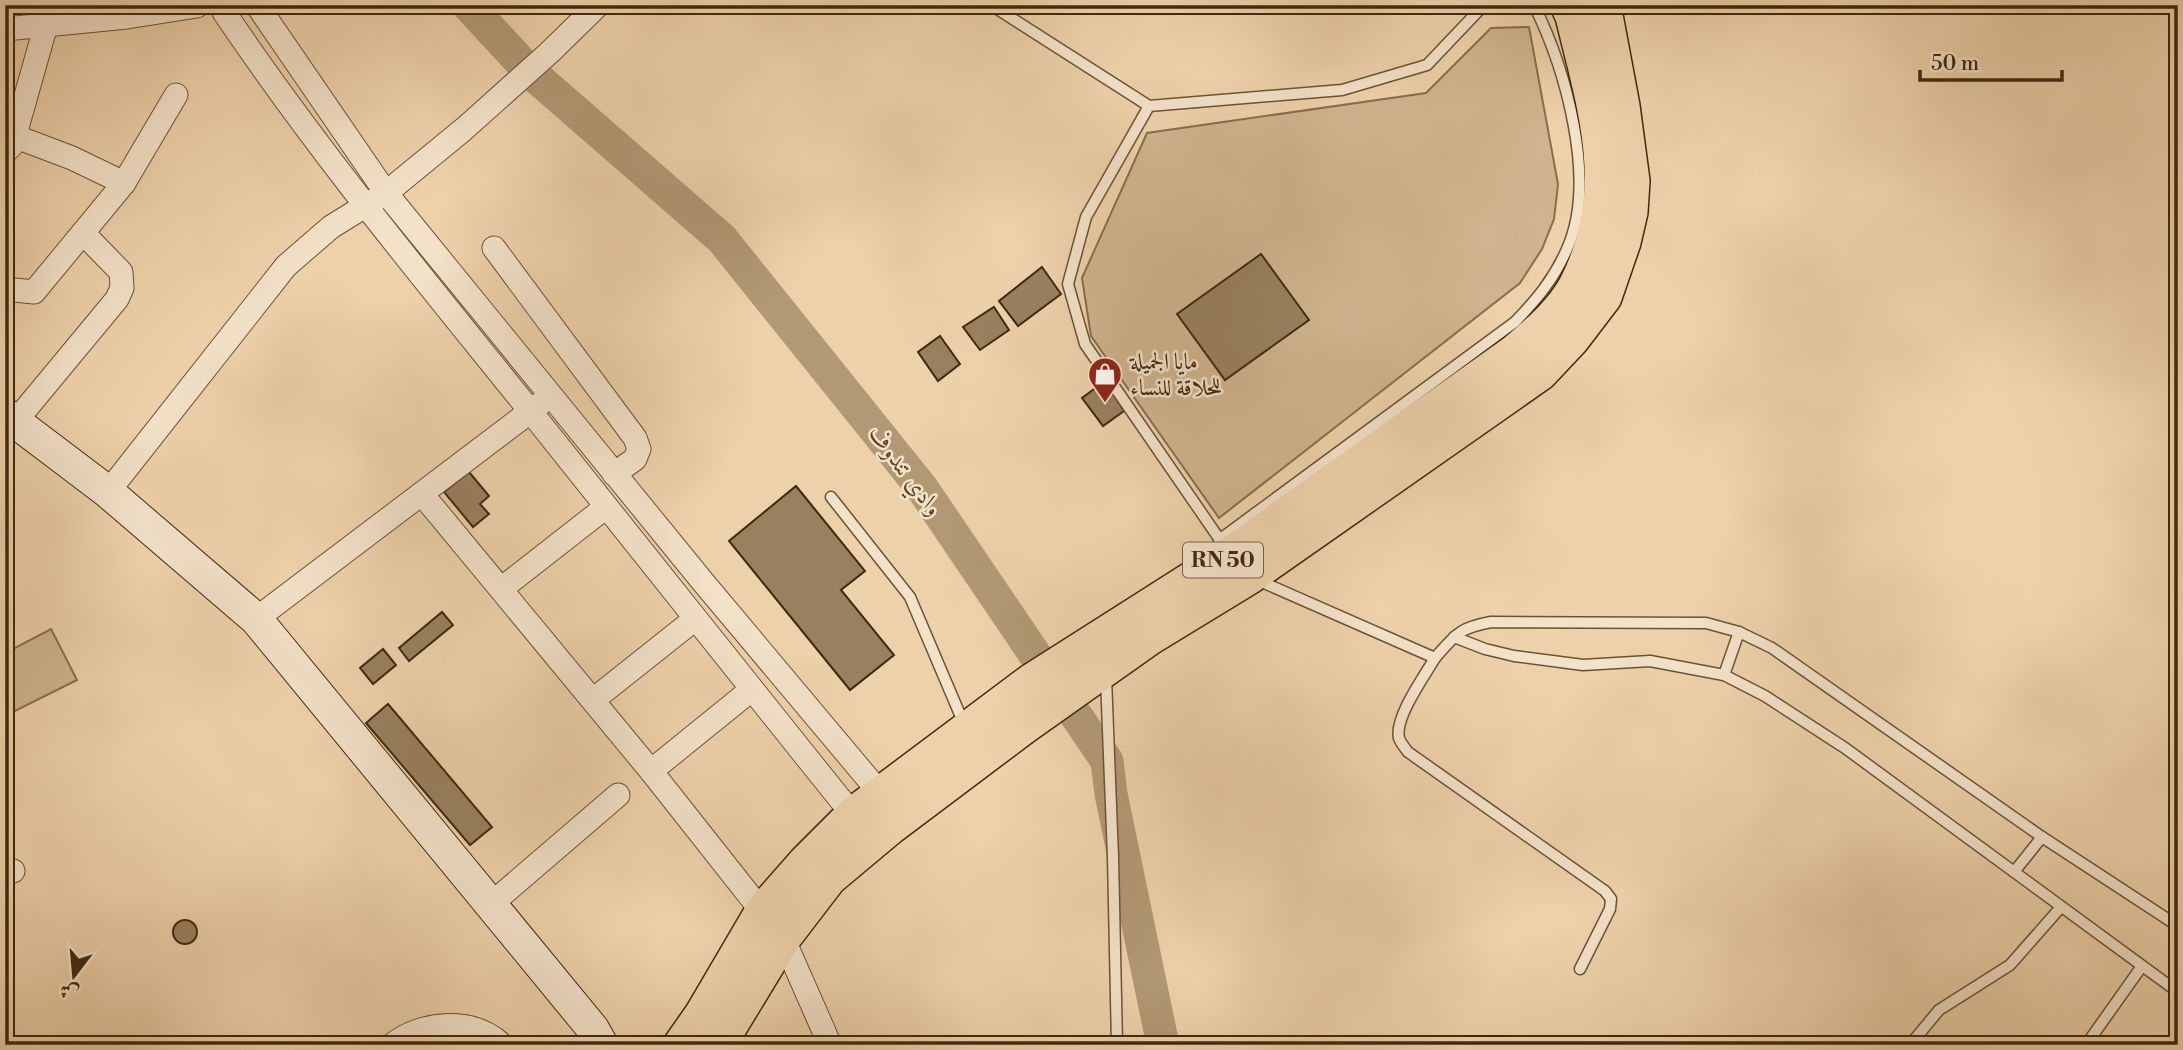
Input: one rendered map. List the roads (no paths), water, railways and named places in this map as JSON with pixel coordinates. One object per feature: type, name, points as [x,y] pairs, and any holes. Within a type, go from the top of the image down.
[{"type":"main road","name":"RN 50","points":[[718,1045],[773,924],[806,862],[1023,727],[1150,637],[1236,560],[1515,352],[1550,321],[1576,287],[1595,238],[1602,210],[1604,180],[1595,106],[1573,16],[1567,5]]},
{"type":"main road","name":"RN 50","points":[[864,828],[880,793],[1032,681],[1236,560],[1540,373],[1572,339],[1604,297],[1630,212],[1632,181],[1622,106],[1603,5]]},
{"type":"main road","points":[[10,418],[108,492],[256,620],[603,1040]]},
{"type":"main road","name":"RN 50","points":[[681,1045],[773,924]]},
{"type":"street","points":[[5,29],[127,17],[165,8],[197,5],[210,11],[224,12],[247,5]]},
{"type":"street","points":[[257,5],[386,193],[614,474],[880,793]]},
{"type":"street","points":[[108,492],[286,266],[331,227],[386,193],[464,129],[598,5]]},
{"type":"street","points":[[224,12],[365,206],[864,828]]},
{"type":"street","points":[[46,25],[10,144],[72,158],[124,183]]},
{"type":"street","points":[[5,289],[34,292],[124,183],[176,95]]},
{"type":"street","points":[[10,418],[117,299],[122,288],[121,272],[83,233]]},
{"type":"street","points":[[494,248],[635,438],[639,449],[635,459],[614,474]]},
{"type":"street","points":[[256,620],[551,396]]},
{"type":"street","points":[[422,494],[652,771],[773,924],[830,1045]]},
{"type":"street","points":[[501,589],[606,507]]},
{"type":"street","points":[[593,700],[695,619]]},
{"type":"street","points":[[652,771],[751,690]]},
{"type":"street","points":[[490,905],[618,795]]},
{"type":"street","points":[[392,1045],[403,1036],[429,1027],[459,1025],[479,1031],[502,1045]]},
{"type":"lane","points":[[991,5],[1149,106],[1342,90],[1415,69],[1427,65],[1484,5]]},
{"type":"lane","points":[[1236,560],[1515,323],[1544,292],[1569,247],[1579,203],[1577,141],[1557,59],[1534,5]]},
{"type":"lane","points":[[1149,106],[1086,217],[1068,284],[1085,344],[1236,560],[1435,658]]},
{"type":"lane","points":[[831,498],[910,597],[967,729]]},
{"type":"lane","points":[[1580,969],[1611,909],[1611,899],[1605,891],[1408,752],[1399,738],[1400,724],[1406,709],[1435,658],[1454,637],[1468,627],[1492,622],[1706,623],[1739,632],[1772,648],[2042,836],[2178,926]]},
{"type":"lane","points":[[1724,676],[1739,632]]},
{"type":"lane","points":[[1454,637],[1514,656],[1583,665],[1650,661],[1724,676],[1765,696],[1845,748],[2178,992]]},
{"type":"lane","points":[[1106,668],[1117,1045]]},
{"type":"lane","points":[[2014,872],[2042,836]]},
{"type":"lane","points":[[1910,1045],[1939,1010],[2010,965],[2061,907]]},
{"type":"lane","points":[[2086,1045],[2142,966]]},
{"type":"waterway","name":"وادي تندوف","points":[[468,5],[529,71],[722,239],[922,488],[1107,761],[1111,794],[1163,1045]]},
{"type":"place","name":"مايا الجميلة للحلاقة للنساء","points":[[1105,404]]}]
